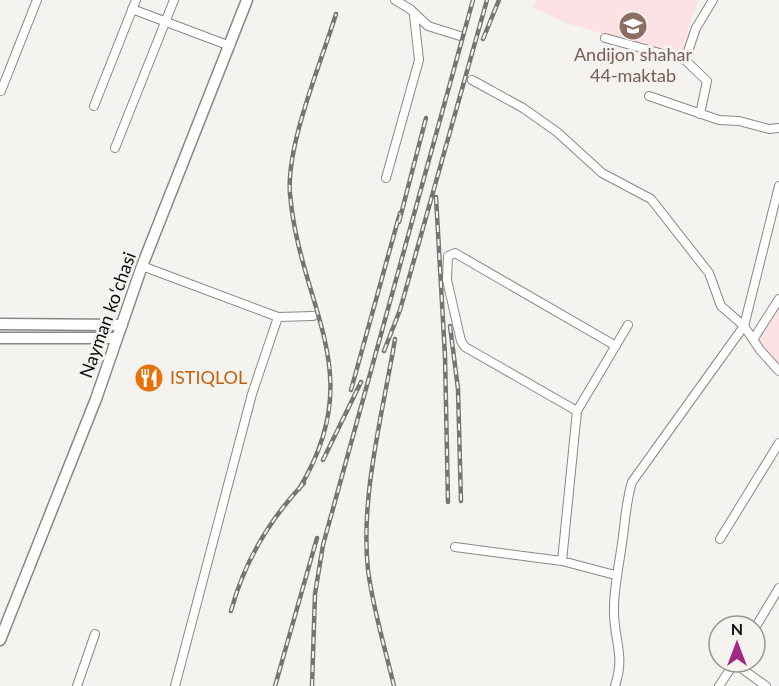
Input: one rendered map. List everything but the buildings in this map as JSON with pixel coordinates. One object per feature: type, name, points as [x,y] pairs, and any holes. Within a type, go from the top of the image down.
[{"type":"main road","name":"Nayman koʻchasi","points":[[0,640],[122,325],[142,266],[247,0]]},
{"type":"main road","points":[[0,324],[122,325]]},
{"type":"main road","points":[[0,338],[117,338]]},
{"type":"street","points":[[1,91],[37,0]]},
{"type":"street","points":[[94,106],[136,0]]},
{"type":"street","points":[[115,148],[174,0]]},
{"type":"street","points":[[395,0],[410,9],[428,26],[460,36]]},
{"type":"street","points":[[685,60],[696,28],[713,0]]},
{"type":"street","points":[[132,9],[230,46]]},
{"type":"street","points":[[386,178],[419,60],[414,15]]},
{"type":"street","points":[[605,38],[685,60],[707,81],[700,114]]},
{"type":"street","points":[[472,80],[523,108],[557,132],[602,173],[651,199],[709,273],[721,306],[744,326],[760,350],[779,371]]},
{"type":"street","points":[[649,96],[726,122],[739,121],[769,129],[779,128]]},
{"type":"street","points":[[615,686],[621,659],[614,615],[615,575],[621,552],[627,501],[633,482],[744,326],[779,186]]},
{"type":"street","points":[[577,411],[465,347],[460,341],[447,280],[448,255],[455,253],[616,346]]},
{"type":"street","points":[[142,266],[278,317],[313,315]]},
{"type":"street","points":[[753,338],[779,299]]},
{"type":"street","points":[[175,686],[252,394],[278,317]]},
{"type":"street","points":[[562,561],[577,411],[628,325]]},
{"type":"street","points":[[720,539],[779,443]]},
{"type":"street","points":[[455,547],[562,561],[615,575]]},
{"type":"street","points":[[763,614],[779,588]]},
{"type":"street","points":[[77,686],[95,634]]},
{"type":"street","points":[[750,674],[766,686]]},
{"type":"shaded area","name":"Andijon shahar 44-maktab","points":[[537,0],[698,0],[688,30],[692,33],[682,57],[563,22],[532,7]]},
{"type":"shaded area","points":[[779,306],[779,366],[757,341]]},
{"type":"railway","points":[[312,686],[315,594],[323,545],[473,0]]},
{"type":"railway","points":[[384,351],[400,310],[487,0]]},
{"type":"railway","points":[[483,39],[499,0]]},
{"type":"railway","points":[[299,489],[319,447],[329,410],[330,375],[325,341],[296,235],[290,194],[290,174],[299,128],[336,14]]},
{"type":"railway","points":[[399,222],[426,118]]},
{"type":"railway","points":[[436,197],[445,356],[448,502]]},
{"type":"railway","points":[[351,390],[400,213]]},
{"type":"railway","points":[[450,326],[458,389],[461,501]]},
{"type":"railway","points":[[394,686],[373,599],[366,542],[374,454],[395,339]]},
{"type":"railway","points":[[323,460],[361,382]]},
{"type":"railway","points":[[231,611],[236,593],[259,543],[291,497],[304,483]]},
{"type":"railway","points":[[275,686],[317,538]]},
{"type":"place","name":"Andijon shahar 44-maktab","points":[[633,26]]},
{"type":"place","name":"ISTIQLOL","points":[[149,378]]}]
